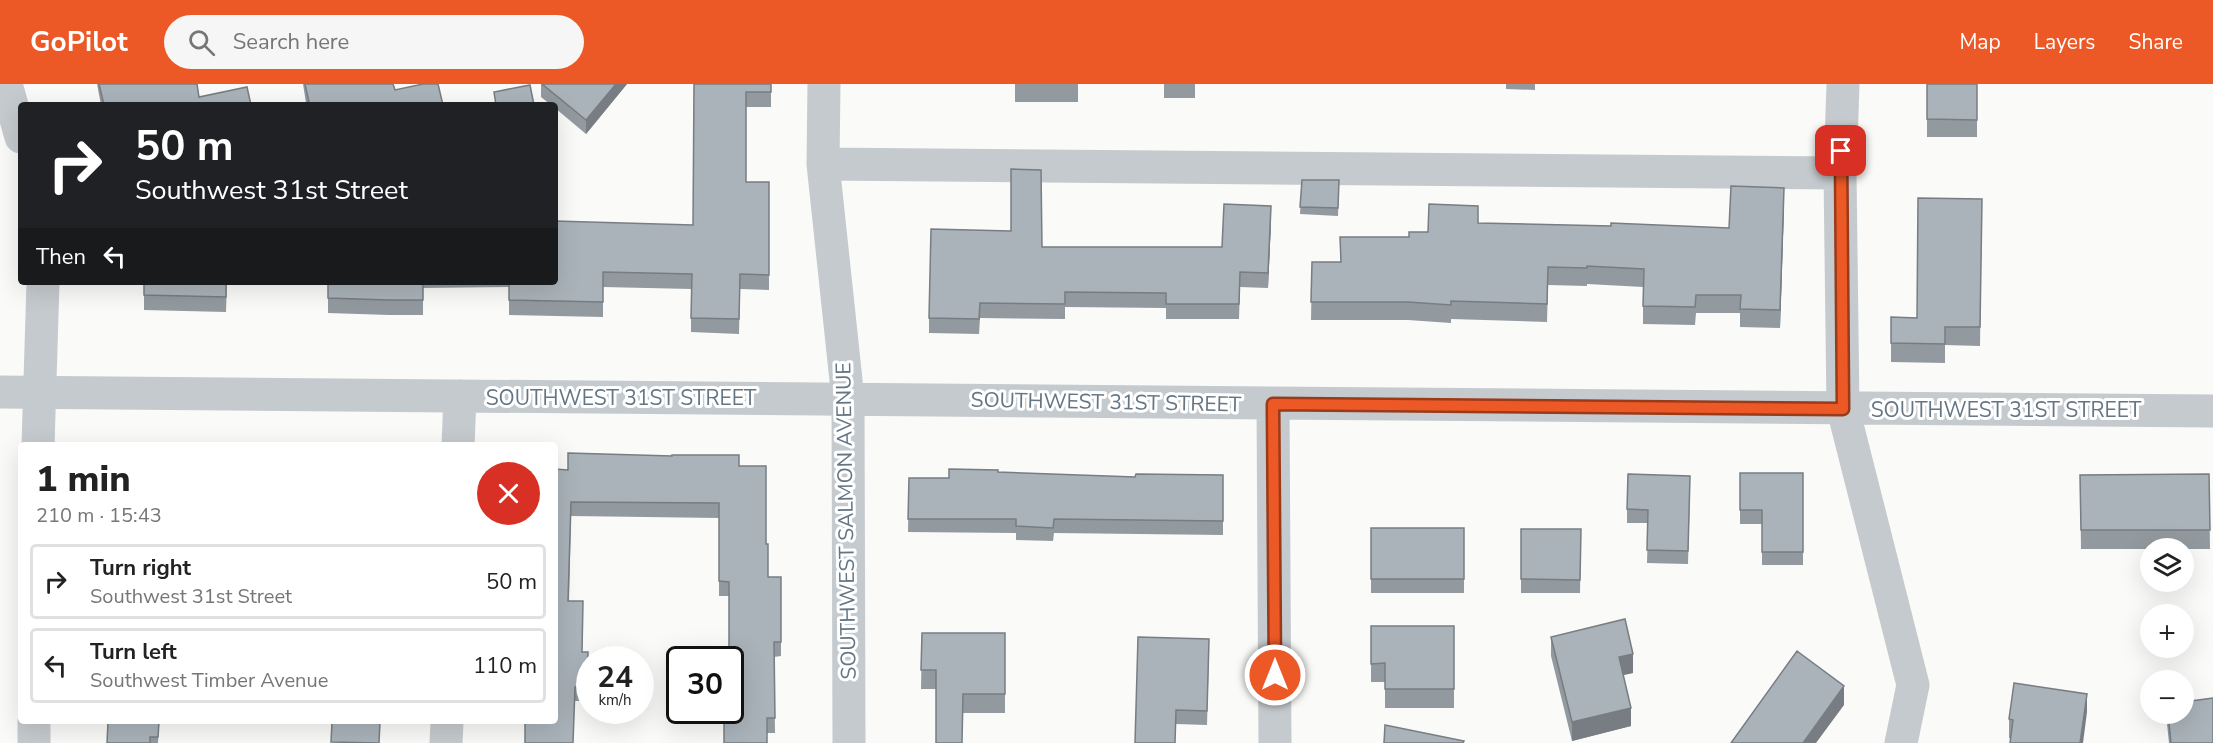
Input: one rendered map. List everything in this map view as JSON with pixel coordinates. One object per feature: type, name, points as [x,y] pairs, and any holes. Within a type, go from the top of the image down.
[{"type":"street","points":[[6,84],[18,126]]},
{"type":"street","name":"SOUTHWEST SALMON AVENUE","points":[[824,84],[823,164],[848,399],[849,743]]},
{"type":"street","points":[[1844,84],[1840,173],[1843,409],[1913,685],[1901,743]]},
{"type":"street","points":[[823,164],[1840,173]]},
{"type":"street","points":[[39,442],[44,285]]},
{"type":"street","name":"SOUTHWEST 31ST STREET","points":[[0,392],[2213,411]]},
{"type":"street","points":[[458,442],[460,396]]},
{"type":"street","points":[[1273,404],[1275,743]]},
{"type":"street","points":[[34,724],[34,743]]},
{"type":"street","points":[[446,743],[447,724]]},
{"type":"building","points":[[99,84],[197,84],[199,97],[247,87],[250,102],[103,102]]},
{"type":"building","points":[[305,84],[393,84],[395,90],[423,84],[438,84],[442,102],[309,102]]},
{"type":"building","points":[[542,84],[616,84],[586,120]]},
{"type":"building","points":[[694,84],[771,84],[771,92],[746,92],[746,182],[769,182],[769,275],[740,274],[739,319],[691,318],[692,274],[603,272],[603,302],[509,300],[509,285],[558,285],[558,221],[693,225]]},
{"type":"building","points":[[1927,84],[1977,84],[1977,120],[1927,119]]},
{"type":"building","points":[[530,85],[533,102],[496,102],[494,92]]},
{"type":"building","points":[[1011,169],[1041,170],[1042,247],[1222,247],[1224,204],[1271,206],[1268,273],[1240,272],[1239,304],[1166,304],[1166,293],[1065,292],[1065,304],[980,303],[979,319],[929,318],[931,229],[1011,231]]},
{"type":"building","points":[[1302,180],[1339,180],[1338,208],[1300,207]]},
{"type":"building","points":[[1731,186],[1784,188],[1780,310],[1740,309],[1741,295],[1696,295],[1695,307],[1643,306],[1644,269],[1587,266],[1587,268],[1548,267],[1547,304],[1451,301],[1451,305],[1408,302],[1311,302],[1312,262],[1341,262],[1340,237],[1409,237],[1409,232],[1428,232],[1429,204],[1478,206],[1478,223],[1611,226],[1611,223],[1729,228]]},
{"type":"building","points":[[1918,198],[1982,199],[1980,327],[1945,327],[1945,344],[1891,343],[1891,317],[1917,318]]},
{"type":"building","points":[[144,285],[226,285],[226,297],[144,295]]},
{"type":"building","points":[[328,285],[423,285],[423,300],[328,298]]},
{"type":"building","points":[[568,453],[739,455],[739,466],[766,466],[768,577],[781,577],[781,642],[774,642],[775,718],[767,718],[767,743],[724,743],[724,724],[744,724],[744,646],[729,646],[729,582],[719,581],[719,503],[571,502],[568,601],[583,601],[582,646],[576,646],[573,743],[525,743],[525,724],[558,724],[558,469],[568,470]]},
{"type":"building","points":[[949,469],[1135,477],[1136,474],[1223,475],[1223,521],[1054,519],[1053,528],[1016,526],[1016,519],[908,519],[909,478],[949,478]]},
{"type":"building","points":[[1740,473],[1803,473],[1803,552],[1762,552],[1762,510],[1740,510]]},
{"type":"building","points":[[1628,474],[1690,476],[1688,551],[1647,550],[1648,510],[1627,509]]},
{"type":"building","points":[[2209,474],[2210,530],[2081,530],[2080,475]]},
{"type":"building","points":[[1371,528],[1464,528],[1464,579],[1371,579]]},
{"type":"building","points":[[1521,529],[1581,529],[1580,580],[1521,579]]},
{"type":"building","points":[[1625,619],[1633,654],[1619,657],[1631,708],[1572,722],[1551,637]]},
{"type":"building","points":[[1371,626],[1454,626],[1454,689],[1385,689],[1385,663],[1371,664]]},
{"type":"building","points":[[922,633],[1005,633],[1005,694],[963,694],[962,743],[936,743],[936,670],[921,670]]},
{"type":"building","points":[[1138,637],[1209,639],[1207,711],[1176,710],[1175,743],[1135,743]]},
{"type":"building","points":[[1797,651],[1844,686],[1803,743],[1731,743]]},
{"type":"building","points":[[2014,683],[2087,694],[2080,743],[2010,743],[2013,720],[2009,719]]},
{"type":"building","points":[[2213,698],[2213,743],[2171,743],[2169,724],[2194,724],[2194,701]]},
{"type":"building","points":[[108,724],[159,724],[158,737],[150,737],[150,743],[107,743]]},
{"type":"building","points":[[332,724],[380,724],[379,743],[331,742]]},
{"type":"building","points":[[1385,725],[1464,741],[1463,743],[1384,743]]},
{"type":"route","points":[[1275,675],[1273,404],[1843,409],[1841,151]]}]
